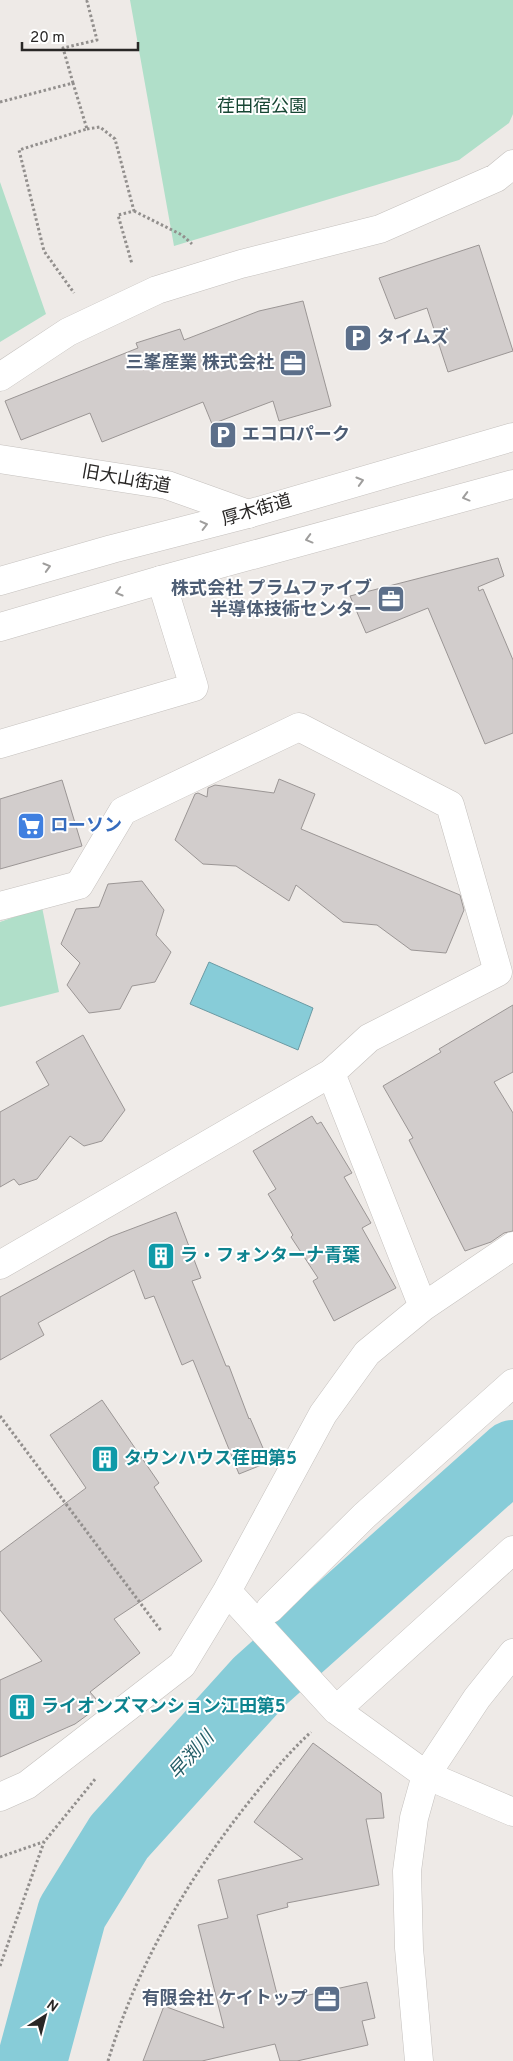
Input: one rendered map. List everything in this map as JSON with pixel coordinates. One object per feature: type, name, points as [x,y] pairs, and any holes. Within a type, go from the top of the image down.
[{"type":"main road","points":[[0,377],[68,332],[157,290],[241,264],[380,228],[496,178],[513,164]]},
{"type":"main road","name":"厚木街道","points":[[0,581],[112,549],[248,514],[513,437]]},
{"type":"main road","name":"旧大山街道","points":[[0,459],[167,485],[248,514]]},
{"type":"main road","points":[[0,627],[160,580],[513,484]]},
{"type":"main road","points":[[0,744],[194,687],[160,580]]},
{"type":"main road","points":[[0,906],[79,885],[123,811],[299,727],[450,805],[498,972],[369,1038],[331,1072],[0,1265]]},
{"type":"main road","points":[[331,1072],[423,1307]]},
{"type":"main road","points":[[0,1797],[28,1785],[182,1665],[227,1591],[323,1414],[367,1353],[423,1307],[513,1246]]},
{"type":"main road","points":[[263,1616],[364,1516],[513,1383]]},
{"type":"main road","points":[[336,1710],[513,1550]]},
{"type":"main road","points":[[227,1591],[263,1616],[336,1710],[426,1775],[513,1812]]},
{"type":"main road","points":[[419,2061],[409,1948],[407,1871],[414,1818],[426,1775],[477,1698],[513,1653]]},
{"type":"path","points":[[87,129],[63,48],[97,40],[87,0],[89,0]]},
{"type":"path","points":[[0,102],[73,83]]},
{"type":"path","points":[[79,299],[44,251],[19,150],[87,129],[100,127],[114,139],[134,211]]},
{"type":"path","points":[[133,268],[118,215],[134,211],[182,235],[194,246]]},
{"type":"path","points":[[0,1416],[166,1638]]},
{"type":"path","points":[[108,2061],[138,1979],[173,1911],[214,1847],[260,1788],[302,1740],[336,1710]]},
{"type":"path","points":[[0,1966],[44,1842],[98,1776]]},
{"type":"path","points":[[0,1857],[44,1842]]},
{"type":"green space","name":"荏田宿公園","points":[[130,0],[513,0],[513,114],[509,123],[459,160],[174,246]]},
{"type":"green space","points":[[0,182],[46,314],[0,342]]},
{"type":"green space","points":[[42,907],[59,992],[0,1007],[0,922]]},
{"type":"water","points":[[209,962],[313,1008],[298,1050],[190,1004]]},
{"type":"building","points":[[479,245],[513,351],[448,372],[427,308],[395,319],[379,278]]},
{"type":"building","points":[[303,301],[331,406],[279,421],[273,401],[212,424],[203,402],[102,442],[90,413],[21,440],[5,401],[138,348],[136,343],[180,329],[184,340],[259,311]]},
{"type":"building","points":[[498,558],[504,576],[478,587],[479,591],[483,589],[513,660],[513,733],[485,744],[428,608],[366,633],[350,596]]},
{"type":"building","points":[[279,779],[315,794],[301,829],[460,895],[464,910],[446,953],[411,950],[377,925],[343,922],[296,885],[289,901],[236,866],[203,864],[175,840],[195,794],[198,793],[207,797],[208,788],[215,785],[274,793]]},
{"type":"building","points":[[62,780],[82,846],[0,869],[0,799]]},
{"type":"building","points":[[142,881],[164,910],[156,935],[171,952],[155,982],[132,986],[120,1009],[89,1013],[67,985],[80,963],[61,944],[76,909],[99,907],[108,884]]},
{"type":"building","points":[[513,1005],[513,1072],[494,1082],[513,1113],[513,1231],[504,1233],[491,1242],[465,1251],[409,1140],[413,1138],[383,1086],[441,1052],[439,1049]]},
{"type":"building","points":[[83,1035],[125,1110],[102,1141],[84,1146],[70,1136],[37,1179],[19,1185],[14,1179],[0,1187],[0,1112],[49,1085],[36,1062]]},
{"type":"building","points":[[312,1116],[317,1124],[321,1122],[352,1173],[344,1177],[371,1223],[362,1228],[396,1288],[334,1321],[313,1281],[318,1278],[291,1237],[293,1235],[268,1194],[276,1189],[253,1151]]},
{"type":"building","points":[[176,1212],[201,1278],[192,1281],[226,1366],[229,1366],[249,1419],[269,1462],[239,1474],[193,1360],[182,1365],[154,1296],[145,1299],[134,1270],[38,1323],[44,1335],[0,1360],[0,1297],[110,1237]]},
{"type":"building","points":[[102,1400],[159,1483],[154,1487],[202,1561],[114,1619],[140,1653],[90,1692],[97,1700],[87,1708],[90,1713],[75,1724],[0,1757],[0,1680],[42,1661],[0,1610],[0,1552],[86,1488],[50,1435]]},
{"type":"building","points":[[313,1743],[381,1793],[384,1818],[366,1819],[379,1885],[287,1903],[288,1907],[257,1915],[278,1998],[281,1998],[282,2001],[367,1982],[375,2018],[362,2021],[368,2045],[297,2061],[280,2061],[275,2044],[202,2061],[143,2061],[164,2006],[224,2028],[198,1925],[228,1918],[218,1880],[303,1859],[254,1822]]},
{"type":"waterway","name":"早渕川","points":[[32,2061],[72,1913],[119,1837],[259,1682],[513,1455]]},
{"type":"place","name":"タイムズ","points":[[358,338]]},
{"type":"place","name":"三峯産業 株式会社","points":[[293,363]]},
{"type":"place","name":"エコロパーク","points":[[223,435]]},
{"type":"place","name":"株式会社 プラムファイブ 半導体技術センター","points":[[391,599]]},
{"type":"place","name":"ローソン","points":[[31,826]]},
{"type":"place","name":"ラ・フォンターナ青葉","points":[[161,1256]]},
{"type":"place","name":"タウンハウス荏田第5","points":[[105,1459]]},
{"type":"place","name":"ライオンズマンション江田第5","points":[[22,1707]]},
{"type":"place","name":"有限会社 ケイトップ","points":[[327,1999]]}]
